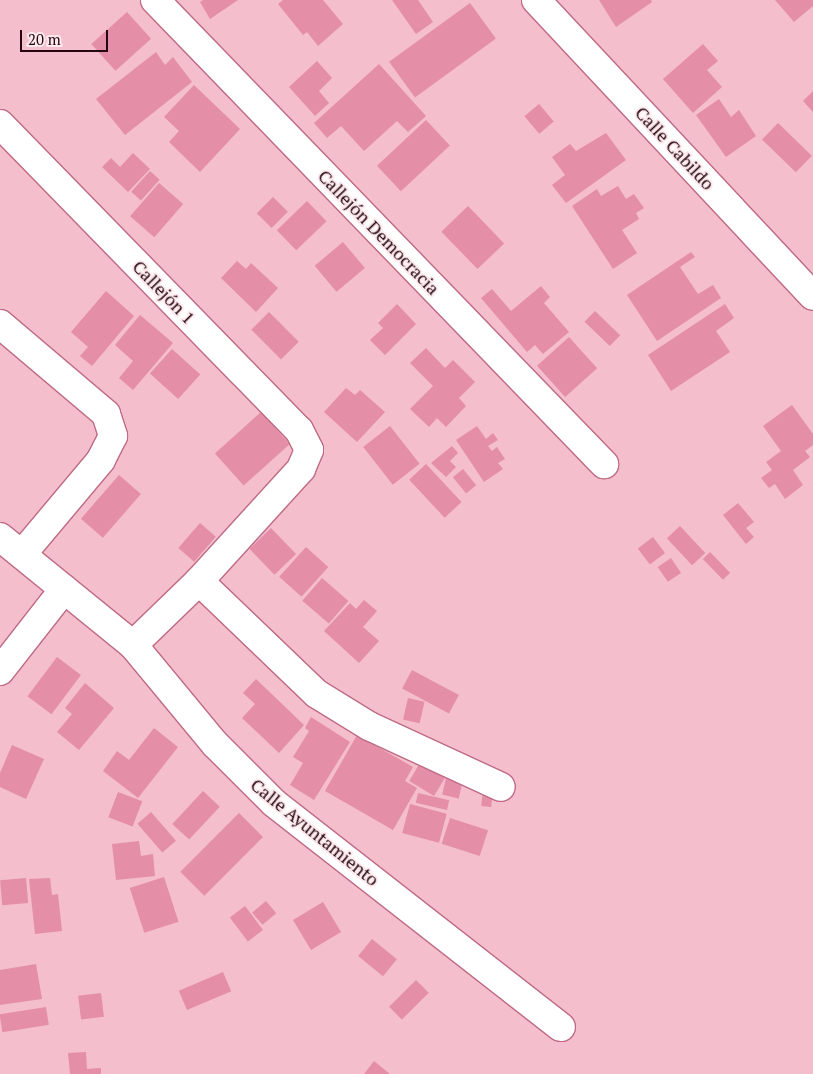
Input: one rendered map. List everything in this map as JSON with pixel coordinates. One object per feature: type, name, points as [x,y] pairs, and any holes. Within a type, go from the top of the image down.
[{"type":"street","name":"Callejón Democracia","points":[[155,0],[604,464]]},
{"type":"street","name":"Calle Cabildo","points":[[536,0],[813,296]]},
{"type":"street","name":"Callejón 1","points":[[0,124],[299,430],[309,450],[301,469],[199,582]]},
{"type":"street","points":[[0,324],[106,414],[113,436],[101,460],[22,554]]},
{"type":"street","name":"Calle Ayuntamiento","points":[[0,537],[133,645],[215,744],[274,803],[561,1027]]},
{"type":"street","points":[[133,645],[199,582],[317,694],[369,726],[501,787]]},
{"type":"street","points":[[0,671],[64,589]]},
{"type":"building","points":[[203,0],[238,0],[210,19],[200,2]]},
{"type":"building","points":[[283,0],[323,0],[343,24],[318,46],[307,32],[303,35],[278,4]]},
{"type":"building","points":[[392,0],[418,0],[433,22],[416,34]]},
{"type":"building","points":[[599,0],[651,0],[652,2],[616,27]]},
{"type":"building","points":[[775,0],[813,0],[813,6],[794,22]]},
{"type":"building","points":[[470,3],[496,39],[415,97],[389,62]]},
{"type":"building","points":[[127,12],[151,39],[115,71],[91,44]]},
{"type":"building","points":[[703,44],[718,61],[707,70],[722,87],[693,113],[663,79]]},
{"type":"building","points":[[156,52],[165,65],[173,57],[192,82],[125,135],[96,99]]},
{"type":"building","points":[[317,61],[332,78],[319,91],[329,103],[315,116],[289,87]]},
{"type":"building","points":[[379,64],[426,116],[408,132],[397,121],[364,151],[341,126],[327,138],[314,123]]},
{"type":"building","points":[[194,85],[240,129],[200,172],[169,142],[179,131],[164,117]]},
{"type":"building","points":[[813,91],[813,112],[803,101]]},
{"type":"building","points":[[719,99],[731,117],[739,110],[756,136],[726,157],[696,115]]},
{"type":"building","points":[[539,104],[554,122],[539,134],[524,116]]},
{"type":"building","points":[[426,120],[450,146],[401,191],[377,166]]},
{"type":"building","points":[[778,123],[812,156],[796,172],[762,140]]},
{"type":"building","points":[[606,133],[626,160],[566,203],[552,185],[565,175],[552,157],[570,144],[576,151]]},
{"type":"building","points":[[133,153],[150,169],[128,192],[102,167],[111,158],[120,167]]},
{"type":"building","points":[[150,171],[160,180],[141,201],[131,192]]},
{"type":"building","points":[[159,183],[183,204],[154,237],[130,216]]},
{"type":"building","points":[[618,186],[626,199],[634,194],[644,208],[636,213],[639,219],[622,230],[637,253],[613,269],[572,206],[597,189],[601,196]]},
{"type":"building","points":[[273,197],[288,212],[272,228],[257,213]]},
{"type":"building","points":[[307,201],[326,221],[296,250],[277,230]]},
{"type":"building","points":[[468,206],[504,243],[478,269],[441,232]]},
{"type":"building","points":[[343,242],[365,268],[337,292],[315,266]]},
{"type":"building","points":[[691,252],[695,257],[680,267],[698,294],[713,285],[721,298],[657,341],[627,295]]},
{"type":"building","points":[[237,261],[246,269],[251,263],[278,288],[256,312],[221,278]]},
{"type":"building","points":[[541,286],[550,297],[544,303],[569,332],[543,354],[535,345],[527,352],[481,298],[492,289],[511,311]]},
{"type":"building","points":[[106,291],[134,316],[92,366],[80,356],[88,347],[71,332]]},
{"type":"building","points":[[397,304],[416,324],[385,355],[370,340],[383,328],[378,323]]},
{"type":"building","points":[[725,304],[734,318],[716,331],[730,352],[671,391],[648,355]]},
{"type":"building","points":[[595,311],[620,335],[610,346],[585,322]]},
{"type":"building","points":[[269,312],[299,342],[281,359],[251,330]]},
{"type":"building","points":[[140,315],[173,343],[133,390],[119,378],[133,361],[115,345]]},
{"type":"building","points":[[569,337],[597,368],[565,397],[537,366]]},
{"type":"building","points":[[426,348],[445,368],[453,360],[475,382],[459,398],[466,406],[446,427],[437,418],[429,427],[410,409],[433,386],[410,363]]},
{"type":"building","points":[[172,349],[200,374],[178,399],[150,374]]},
{"type":"building","points":[[346,388],[355,395],[360,390],[385,412],[357,442],[324,412]]},
{"type":"building","points":[[792,405],[813,434],[813,445],[805,451],[810,457],[793,470],[803,485],[785,499],[775,484],[769,488],[761,478],[772,470],[766,462],[781,451],[763,426]]},
{"type":"building","points":[[261,412],[290,444],[244,485],[215,453]]},
{"type":"building","points":[[390,426],[420,464],[393,485],[363,447]]},
{"type":"building","points":[[477,426],[486,439],[493,433],[498,440],[488,446],[492,451],[497,447],[505,459],[498,463],[503,469],[484,482],[456,440]]},
{"type":"building","points":[[452,446],[458,453],[450,461],[456,467],[446,477],[431,463]]},
{"type":"building","points":[[426,464],[461,502],[445,518],[409,480]]},
{"type":"building","points":[[463,469],[476,485],[466,494],[453,477]]},
{"type":"building","points":[[119,475],[141,494],[103,538],[81,519]]},
{"type":"building","points":[[738,503],[754,522],[746,528],[754,537],[746,544],[723,515]]},
{"type":"building","points":[[200,523],[216,537],[194,562],[178,548]]},
{"type":"building","points":[[680,526],[705,553],[692,565],[667,538]]},
{"type":"building","points":[[271,528],[296,554],[274,575],[249,549]]},
{"type":"building","points":[[653,537],[665,553],[650,564],[638,548]]},
{"type":"building","points":[[306,547],[328,567],[302,597],[279,577]]},
{"type":"building","points":[[710,552],[730,573],[723,580],[703,559]]},
{"type":"building","points":[[671,558],[681,573],[668,582],[658,567]]},
{"type":"building","points":[[322,578],[348,601],[329,624],[302,601]]},
{"type":"building","points":[[364,600],[377,611],[363,627],[379,641],[359,663],[324,631],[350,603],[356,609]]},
{"type":"building","points":[[57,657],[81,675],[51,714],[28,696]]},
{"type":"building","points":[[412,670],[459,695],[449,713],[402,689]]},
{"type":"building","points":[[256,679],[304,725],[279,753],[242,718],[255,704],[243,693]]},
{"type":"building","points":[[85,683],[114,708],[79,750],[57,732],[72,714],[65,708]]},
{"type":"building","points":[[408,698],[425,702],[420,723],[403,719]]},
{"type":"building","points":[[311,717],[350,742],[314,800],[290,785],[303,763],[293,757],[309,731],[305,728]]},
{"type":"building","points":[[154,728],[178,747],[138,798],[103,771],[117,751],[129,760]]},
{"type":"building","points":[[357,735],[413,767],[405,781],[417,788],[393,830],[325,791]]},
{"type":"building","points":[[12,745],[44,759],[26,799],[0,787],[0,773]]},
{"type":"building","points":[[420,763],[445,778],[434,796],[409,781]]},
{"type":"building","points":[[446,778],[463,782],[459,798],[442,795]]},
{"type":"building","points":[[483,789],[493,790],[491,807],[481,806]]},
{"type":"building","points":[[203,791],[220,807],[189,840],[172,824]]},
{"type":"building","points":[[118,792],[142,801],[133,827],[108,817]]},
{"type":"building","points":[[418,793],[449,800],[447,810],[416,803]]},
{"type":"building","points":[[410,804],[447,814],[439,843],[402,833]]},
{"type":"building","points":[[151,812],[176,841],[162,852],[137,824]]},
{"type":"building","points":[[239,813],[263,837],[204,896],[180,872]]},
{"type":"building","points":[[450,818],[488,830],[480,856],[442,844]]},
{"type":"building","points":[[139,841],[141,856],[153,854],[155,876],[116,880],[112,844]]},
{"type":"building","points":[[164,877],[179,922],[144,933],[130,888]]},
{"type":"building","points":[[26,878],[28,903],[2,905],[0,880]]},
{"type":"building","points":[[50,878],[52,895],[58,894],[62,931],[35,934],[29,879]]},
{"type":"building","points":[[266,901],[276,913],[262,925],[252,913]]},
{"type":"building","points":[[323,902],[341,932],[311,950],[293,920]]},
{"type":"building","points":[[245,906],[263,930],[248,941],[230,917]]},
{"type":"building","points":[[372,939],[397,959],[383,976],[358,956]]},
{"type":"building","points":[[36,964],[42,999],[0,1005],[0,970]]},
{"type":"building","points":[[223,972],[231,991],[187,1010],[179,991]]},
{"type":"building","points":[[416,980],[429,993],[402,1020],[389,1007]]},
{"type":"building","points":[[101,993],[104,1017],[81,1020],[78,996]]},
{"type":"building","points":[[46,1007],[49,1025],[2,1032],[0,1014]]},
{"type":"building","points":[[86,1052],[87,1069],[101,1068],[101,1074],[70,1074],[68,1053]]},
{"type":"building","points":[[374,1061],[390,1074],[364,1074]]}]
